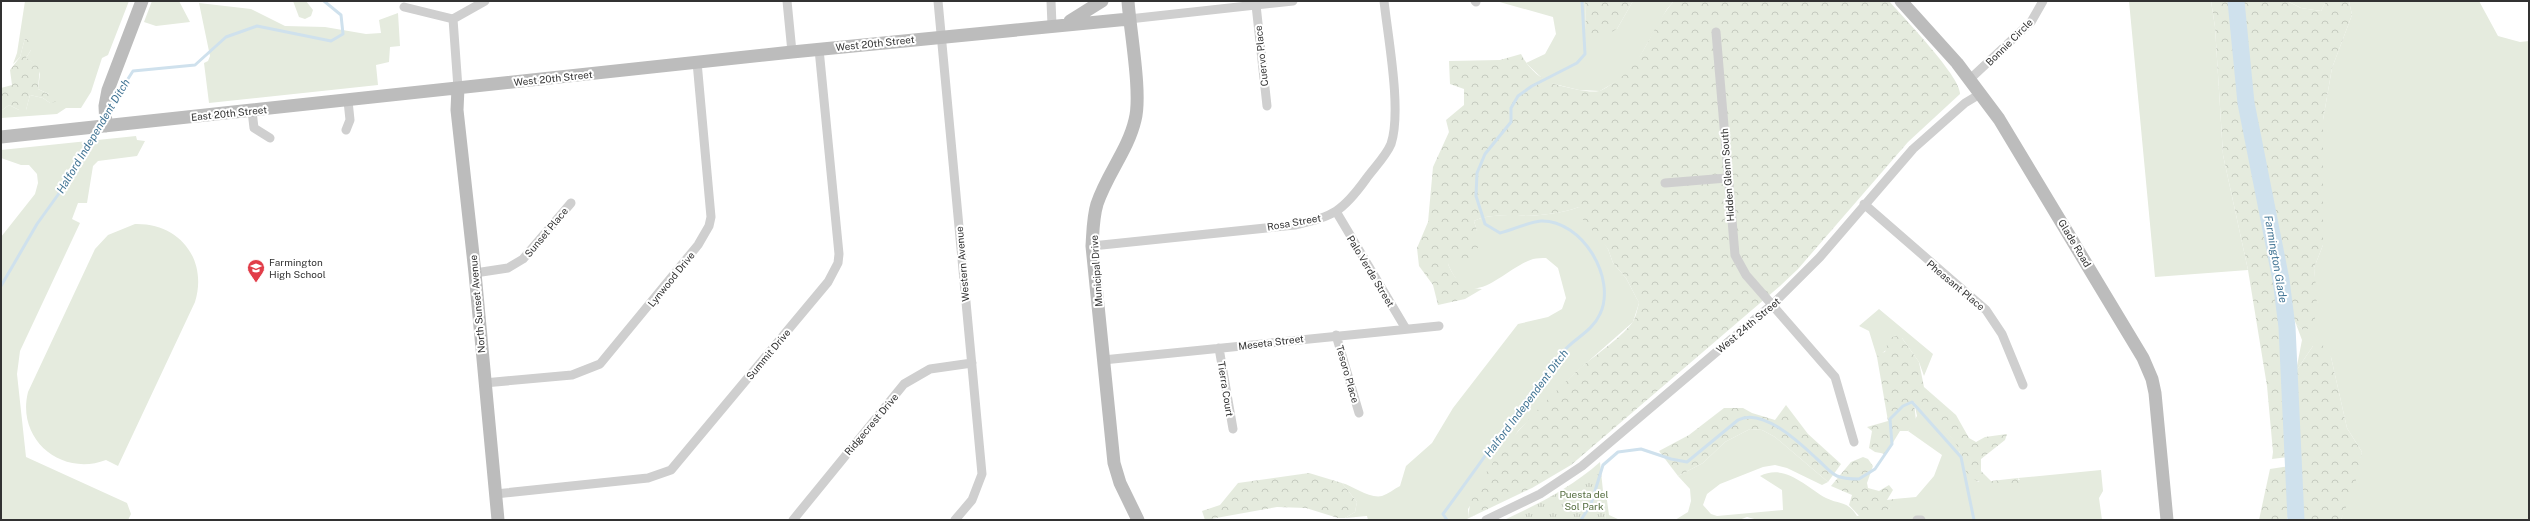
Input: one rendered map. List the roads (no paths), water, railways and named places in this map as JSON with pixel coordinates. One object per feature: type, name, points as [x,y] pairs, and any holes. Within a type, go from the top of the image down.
[{"type":"street","points":[[106,126],[105,106],[108,90],[142,1]]},
{"type":"street","points":[[404,7],[453,19],[485,1]]},
{"type":"street","points":[[787,1],[792,52]]},
{"type":"street","name":"Western Avenue","points":[[938,1],[982,474],[972,500],[955,520]]},
{"type":"street","points":[[1051,1],[1057,24],[1078,18],[1102,1]]},
{"type":"street","name":"Municipal Drive","points":[[1128,1],[1136,95],[1136,118],[1130,139],[1098,203],[1093,223],[1092,246],[1114,463],[1120,483],[1138,520]]},
{"type":"street","name":"West 20th Street","points":[[458,88],[1057,24],[1129,19],[1212,6],[1256,6],[1293,1]]},
{"type":"street","name":"Rosa Street","points":[[1092,246],[1295,224],[1319,220],[1337,213],[1358,191],[1383,156],[1390,146],[1394,133],[1395,105],[1384,1]]},
{"type":"street","name":"Glade Road","points":[[1901,1],[1970,79],[2031,171],[2123,322],[2149,370],[2155,393],[2167,520]]},
{"type":"street","name":"Bonnie Circle","points":[[1970,79],[2031,22],[2043,1]]},
{"type":"street","name":"Cuervo Place","points":[[1256,6],[1267,106]]},
{"type":"street","points":[[453,19],[458,88]]},
{"type":"street","name":"Hidden Glenn South","points":[[1716,32],[1722,90],[1727,178],[1735,255],[1746,275],[1773,304],[1836,378],[1854,442]]},
{"type":"street","name":"Summit Drive","points":[[495,494],[648,478],[671,470],[828,282],[836,268],[839,254],[819,49]]},
{"type":"street","name":"Lynwood Drive","points":[[484,383],[572,375],[592,369],[605,358],[698,245],[705,234],[710,217],[697,62]]},
{"type":"street","name":"East 20th Street","points":[[1,137],[458,88]]},
{"type":"street","name":"North Sunset Avenue","points":[[458,88],[457,110],[475,273],[484,383],[498,520]]},
{"type":"street","name":"West 24th Street","points":[[1486,520],[1540,494],[1582,466],[1773,304],[1820,257],[1864,204],[1913,149],[1965,103],[1980,94]]},
{"type":"street","points":[[346,130],[350,120],[348,101]]},
{"type":"street","points":[[252,111],[254,128],[270,138]]},
{"type":"street","points":[[1664,183],[1727,178]]},
{"type":"street","name":"Sunset Place","points":[[475,273],[508,268],[523,260],[571,203]]},
{"type":"street","name":"Pheasant Place","points":[[1864,204],[1986,310],[2002,334],[2023,385]]},
{"type":"street","name":"Palo Verde Street","points":[[1337,213],[1406,329]]},
{"type":"street","name":"Meseta Street","points":[[1103,360],[1336,335],[1439,326]]},
{"type":"street","name":"Tesoro Place","points":[[1336,335],[1359,413]]},
{"type":"street","name":"Tierra Court","points":[[1219,348],[1233,429]]},
{"type":"street","name":"Ridgecrest Drive","points":[[793,520],[904,384],[930,368],[972,363]]},
{"type":"waterway","name":"Halford Independent Ditch","points":[[110,107],[133,71],[195,65],[226,37],[257,26],[331,41],[343,34],[341,15],[324,1]]},
{"type":"waterway","name":"Halford Independent Ditch","points":[[1447,520],[1443,514],[1546,373],[1566,348],[1587,331],[1597,320],[1604,300],[1604,284],[1600,268],[1582,240],[1570,230],[1556,223],[1541,221],[1500,233],[1485,224],[1476,196],[1477,173],[1485,154],[1511,122],[1511,108],[1518,96],[1532,86],[1577,63],[1585,54],[1582,1]]},
{"type":"waterway","name":"Farmington Glade","points":[[2236,1],[2246,103],[2281,280],[2287,327],[2296,520]]},
{"type":"waterway","name":"Halford Independent Ditch","points":[[1,286],[37,224],[65,185],[96,131]]},
{"type":"waterway","name":"Halford Independent Ditch","points":[[1581,520],[1591,504],[1603,465],[1618,452],[1641,449],[1671,459],[1687,462],[1738,420],[1748,417],[1758,418],[1780,428],[1800,443],[1834,475],[1845,478],[1859,479],[1875,469],[1892,444],[1890,419],[1903,406],[1912,402],[1961,457],[1974,520]]},
{"type":"place","name":"Farmington High School","points":[[256,283]]},
{"type":"park label","name":"Puesta del Sol Park","points":[[1584,500]]}]
